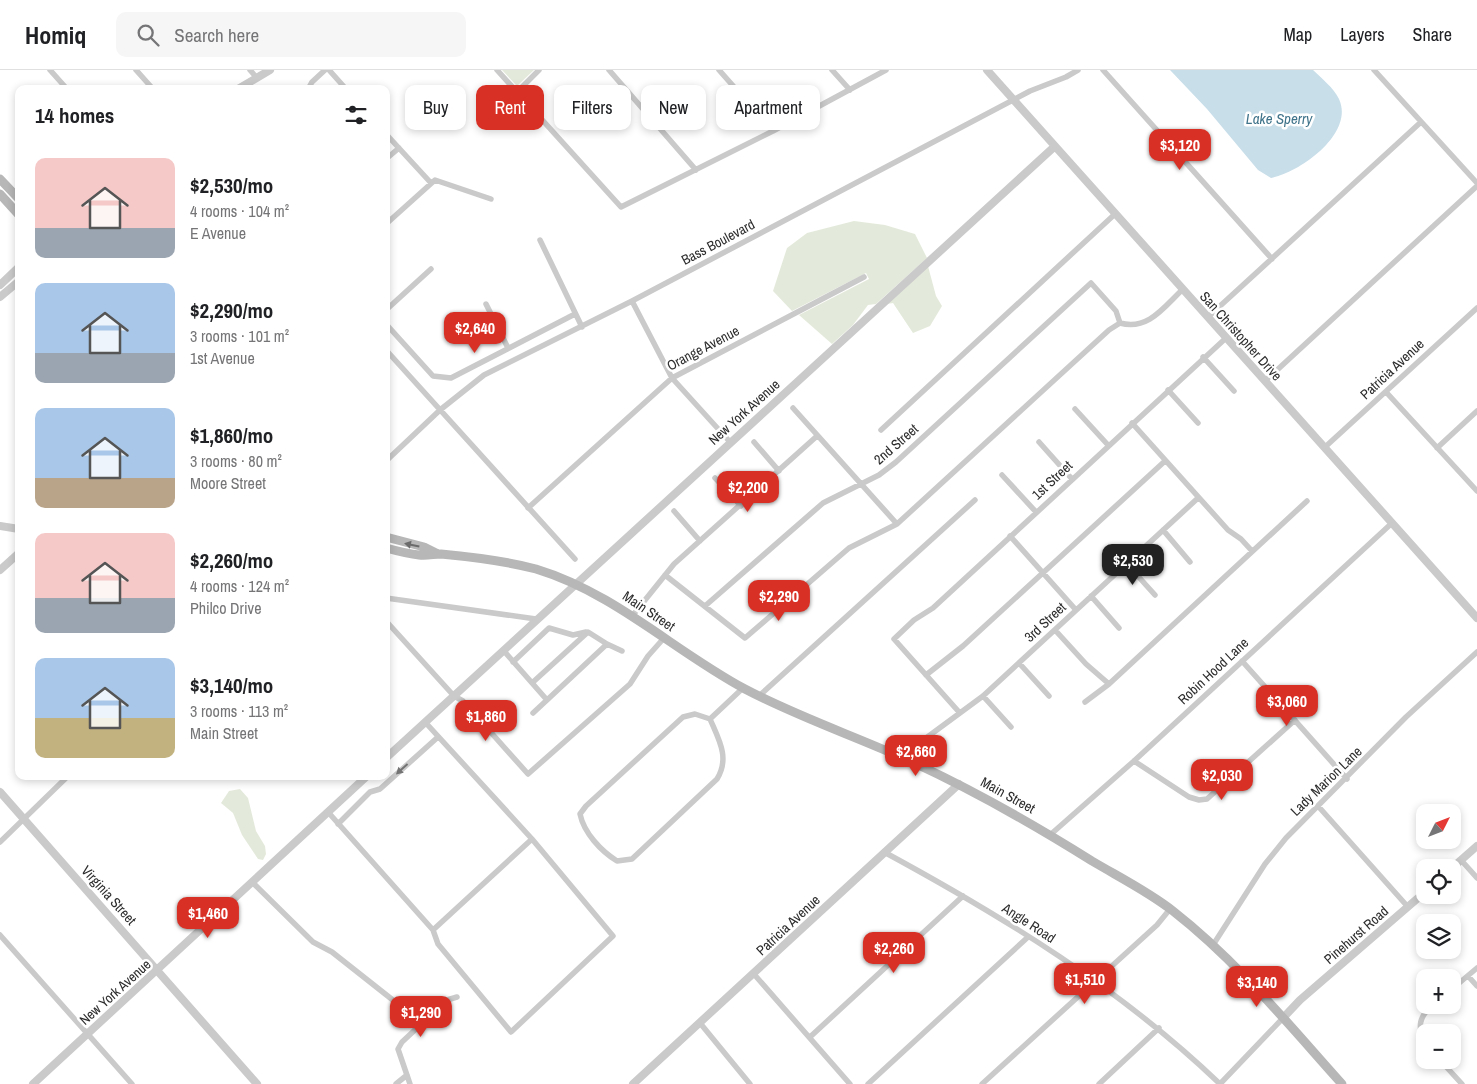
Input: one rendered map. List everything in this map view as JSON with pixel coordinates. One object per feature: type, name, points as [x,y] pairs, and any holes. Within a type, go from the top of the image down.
[{"type":"main road","points":[[0,179],[15,195]]},
{"type":"main road","points":[[0,194],[15,211]]},
{"type":"main road","name":"Main Street","points":[[390,538],[424,547],[438,554]]},
{"type":"main road","name":"Main Street","points":[[390,549],[422,556],[438,554],[497,561],[529,568],[575,584],[633,615],[664,638],[743,688],[959,784],[1050,835],[1170,909],[1213,945],[1283,1018],[1342,1084]]},
{"type":"street","points":[[50,70],[63,85]]},
{"type":"street","points":[[136,70],[149,85]]},
{"type":"street","points":[[250,70],[257,78]]},
{"type":"street","points":[[245,85],[270,70]]},
{"type":"street","points":[[310,85],[325,70]]},
{"type":"street","points":[[329,70],[342,85]]},
{"type":"street","points":[[497,70],[510,85]]},
{"type":"street","points":[[523,85],[539,70]]},
{"type":"street","points":[[609,70],[696,170]]},
{"type":"street","points":[[719,70],[773,131]]},
{"type":"street","points":[[832,70],[850,90]]},
{"type":"street","points":[[544,123],[621,207],[773,131],[886,70]]},
{"type":"street","name":"San Christopher Drive","points":[[986,70],[1477,618]]},
{"type":"street","name":"Bass Boulevard","points":[[390,457],[440,410],[484,375],[632,302],[1014,100],[1078,70]]},
{"type":"street","points":[[1103,70],[1272,258]]},
{"type":"street","points":[[1265,381],[1477,185],[1374,70]]},
{"type":"street","points":[[1208,317],[1421,122]]},
{"type":"street","points":[[390,138],[433,181],[491,199]]},
{"type":"street","name":"New York Avenue","points":[[390,754],[1054,147]]},
{"type":"street","points":[[390,156],[399,148]]},
{"type":"street","points":[[390,220],[433,181]]},
{"type":"street","points":[[881,430],[1115,214]]},
{"type":"street","points":[[540,240],[574,314],[582,327]]},
{"type":"street","points":[[390,306],[432,269]]},
{"type":"street","points":[[0,285],[15,271]]},
{"type":"street","name":"Orange Avenue","points":[[528,508],[672,378],[864,277]]},
{"type":"street","name":"2nd Street","points":[[705,606],[823,503],[879,475],[896,462],[1091,283],[1116,311],[1120,323]]},
{"type":"street","points":[[0,297],[15,284]]},
{"type":"street","points":[[665,575],[745,638],[849,548],[896,524],[1109,330],[1120,323],[1130,326],[1142,324],[1183,289]]},
{"type":"street","points":[[632,302],[672,378],[730,442]]},
{"type":"street","points":[[486,304],[508,348]]},
{"type":"street","name":"Patricia Avenue","points":[[1324,448],[1477,308]]},
{"type":"street","points":[[390,328],[433,376],[443,379],[451,378],[574,314]]},
{"type":"street","name":"1st Street","points":[[926,675],[894,639],[914,620],[933,608],[1203,357],[1226,338]]},
{"type":"street","points":[[390,354],[575,559]]},
{"type":"street","points":[[1203,357],[1234,391]]},
{"type":"street","points":[[1168,390],[1198,423]]},
{"type":"street","points":[[1386,392],[1477,491]]},
{"type":"street","points":[[792,408],[896,524]]},
{"type":"street","points":[[1076,409],[1108,445]]},
{"type":"street","points":[[1437,448],[1477,411]]},
{"type":"street","points":[[1132,423],[1198,498],[1228,530],[1242,539],[1252,551]]},
{"type":"street","points":[[633,615],[665,575],[700,541],[818,436]]},
{"type":"street","points":[[754,442],[779,471]]},
{"type":"street","points":[[1038,442],[1072,479]]},
{"type":"street","points":[[959,712],[926,675],[963,646],[1166,461]]},
{"type":"street","points":[[1002,475],[1036,512]]},
{"type":"street","points":[[715,478],[740,506]]},
{"type":"street","name":"3rd Street","points":[[908,760],[926,738],[959,712],[984,696],[1198,498]]},
{"type":"street","points":[[759,696],[975,500]]},
{"type":"street","points":[[1085,702],[1109,684],[1308,501]]},
{"type":"street","points":[[674,511],[700,541]]},
{"type":"street","name":"Robin Hood Lane","points":[[1050,835],[1134,761],[1392,523]]},
{"type":"street","points":[[0,526],[15,528]]},
{"type":"street","points":[[1163,530],[1190,562]]},
{"type":"street","points":[[1010,536],[1076,610]]},
{"type":"street","points":[[0,570],[15,556]]},
{"type":"street","points":[[1127,564],[1155,595]]},
{"type":"street","points":[[1091,596],[1119,628]]},
{"type":"street","points":[[390,599],[536,619]]},
{"type":"street","points":[[390,625],[454,696],[463,701],[528,774],[630,684],[648,656],[664,638]]},
{"type":"street","points":[[513,662],[549,628],[573,635],[588,632],[622,651]]},
{"type":"street","points":[[1055,630],[1086,664],[1109,684]]},
{"type":"street","points":[[532,683],[588,632]]},
{"type":"street","points":[[532,713],[607,644]]},
{"type":"street","points":[[503,650],[547,700]]},
{"type":"street","name":"Lady Marion Lane","points":[[1213,945],[1265,864],[1286,838],[1347,779],[1406,717],[1477,652]]},
{"type":"street","points":[[1242,661],[1347,779]]},
{"type":"street","points":[[1020,663],[1049,696]]},
{"type":"street","points":[[710,719],[743,688]]},
{"type":"street","points":[[984,696],[1011,727]]},
{"type":"street","points":[[694,714],[710,719],[724,758],[723,769],[717,780],[632,859],[617,861],[609,856],[590,836],[580,814],[586,806],[683,717],[694,714]]},
{"type":"street","points":[[1134,761],[1189,797],[1198,800],[1207,799],[1295,720]]},
{"type":"street","points":[[328,812],[433,930],[438,944],[512,1032],[612,936],[532,839],[425,722]]},
{"type":"street","points":[[390,780],[438,736]]},
{"type":"street","points":[[0,842],[19,826],[23,818],[64,780]]},
{"type":"street","name":"New York Avenue","points":[[33,1084],[159,970],[363,780]]},
{"type":"street","points":[[338,824],[370,792],[380,789],[390,780]]},
{"type":"street","name":"Patricia Avenue","points":[[638,1082],[753,973],[959,784]]},
{"type":"street","name":"Virginia Street","points":[[0,792],[159,970],[257,1084]]},
{"type":"street","points":[[1318,806],[1408,907]]},
{"type":"street","points":[[433,930],[532,839]]},
{"type":"street","points":[[1477,846],[1461,860],[1477,878]]},
{"type":"street","name":"Angle Road","points":[[884,852],[963,896],[1096,981],[1159,1028],[1220,1084]]},
{"type":"street","points":[[252,882],[313,942],[332,952],[408,1012]]},
{"type":"street","points":[[810,1037],[963,896]]},
{"type":"street","name":"Pinehurst Road","points":[[1283,1018],[1300,1000],[1416,900]]},
{"type":"street","points":[[982,1084],[1157,925],[1170,909]]},
{"type":"street","points":[[0,935],[132,1084]]},
{"type":"street","points":[[868,1084],[1028,937]]},
{"type":"street","points":[[1461,982],[1477,968]]},
{"type":"street","points":[[753,973],[850,1084]]},
{"type":"street","points":[[1468,976],[1477,986]]},
{"type":"street","points":[[410,1084],[398,1049],[402,1042],[447,1000],[457,997]]},
{"type":"street","points":[[1220,1084],[1283,1018]]},
{"type":"street","points":[[700,1023],[750,1084]]},
{"type":"street","points":[[1098,1084],[1159,1028]]},
{"type":"street","points":[[1448,1069],[1462,1084]]},
{"type":"street","points":[[396,1084],[407,1075]]},
{"type":"green space","points":[[502,70],[534,70],[518,85]]},
{"type":"green space","points":[[854,221],[885,225],[915,234],[927,258],[876,304],[868,305],[853,325],[832,344],[799,315],[869,279],[866,273],[792,311],[773,291],[787,248],[807,233]]},
{"type":"green space","points":[[928,266],[936,296],[942,306],[930,326],[913,333],[893,303],[887,304]]},
{"type":"green space","points":[[240,789],[248,798],[256,831],[265,846],[266,854],[263,860],[258,859],[242,835],[233,813],[221,803],[229,791]]},
{"type":"water","name":"Lake Sperry","points":[[1170,70],[1313,70],[1331,87],[1339,99],[1342,112],[1339,125],[1332,138],[1322,150],[1296,168],[1283,175],[1271,178],[1258,170],[1207,109]]}]
